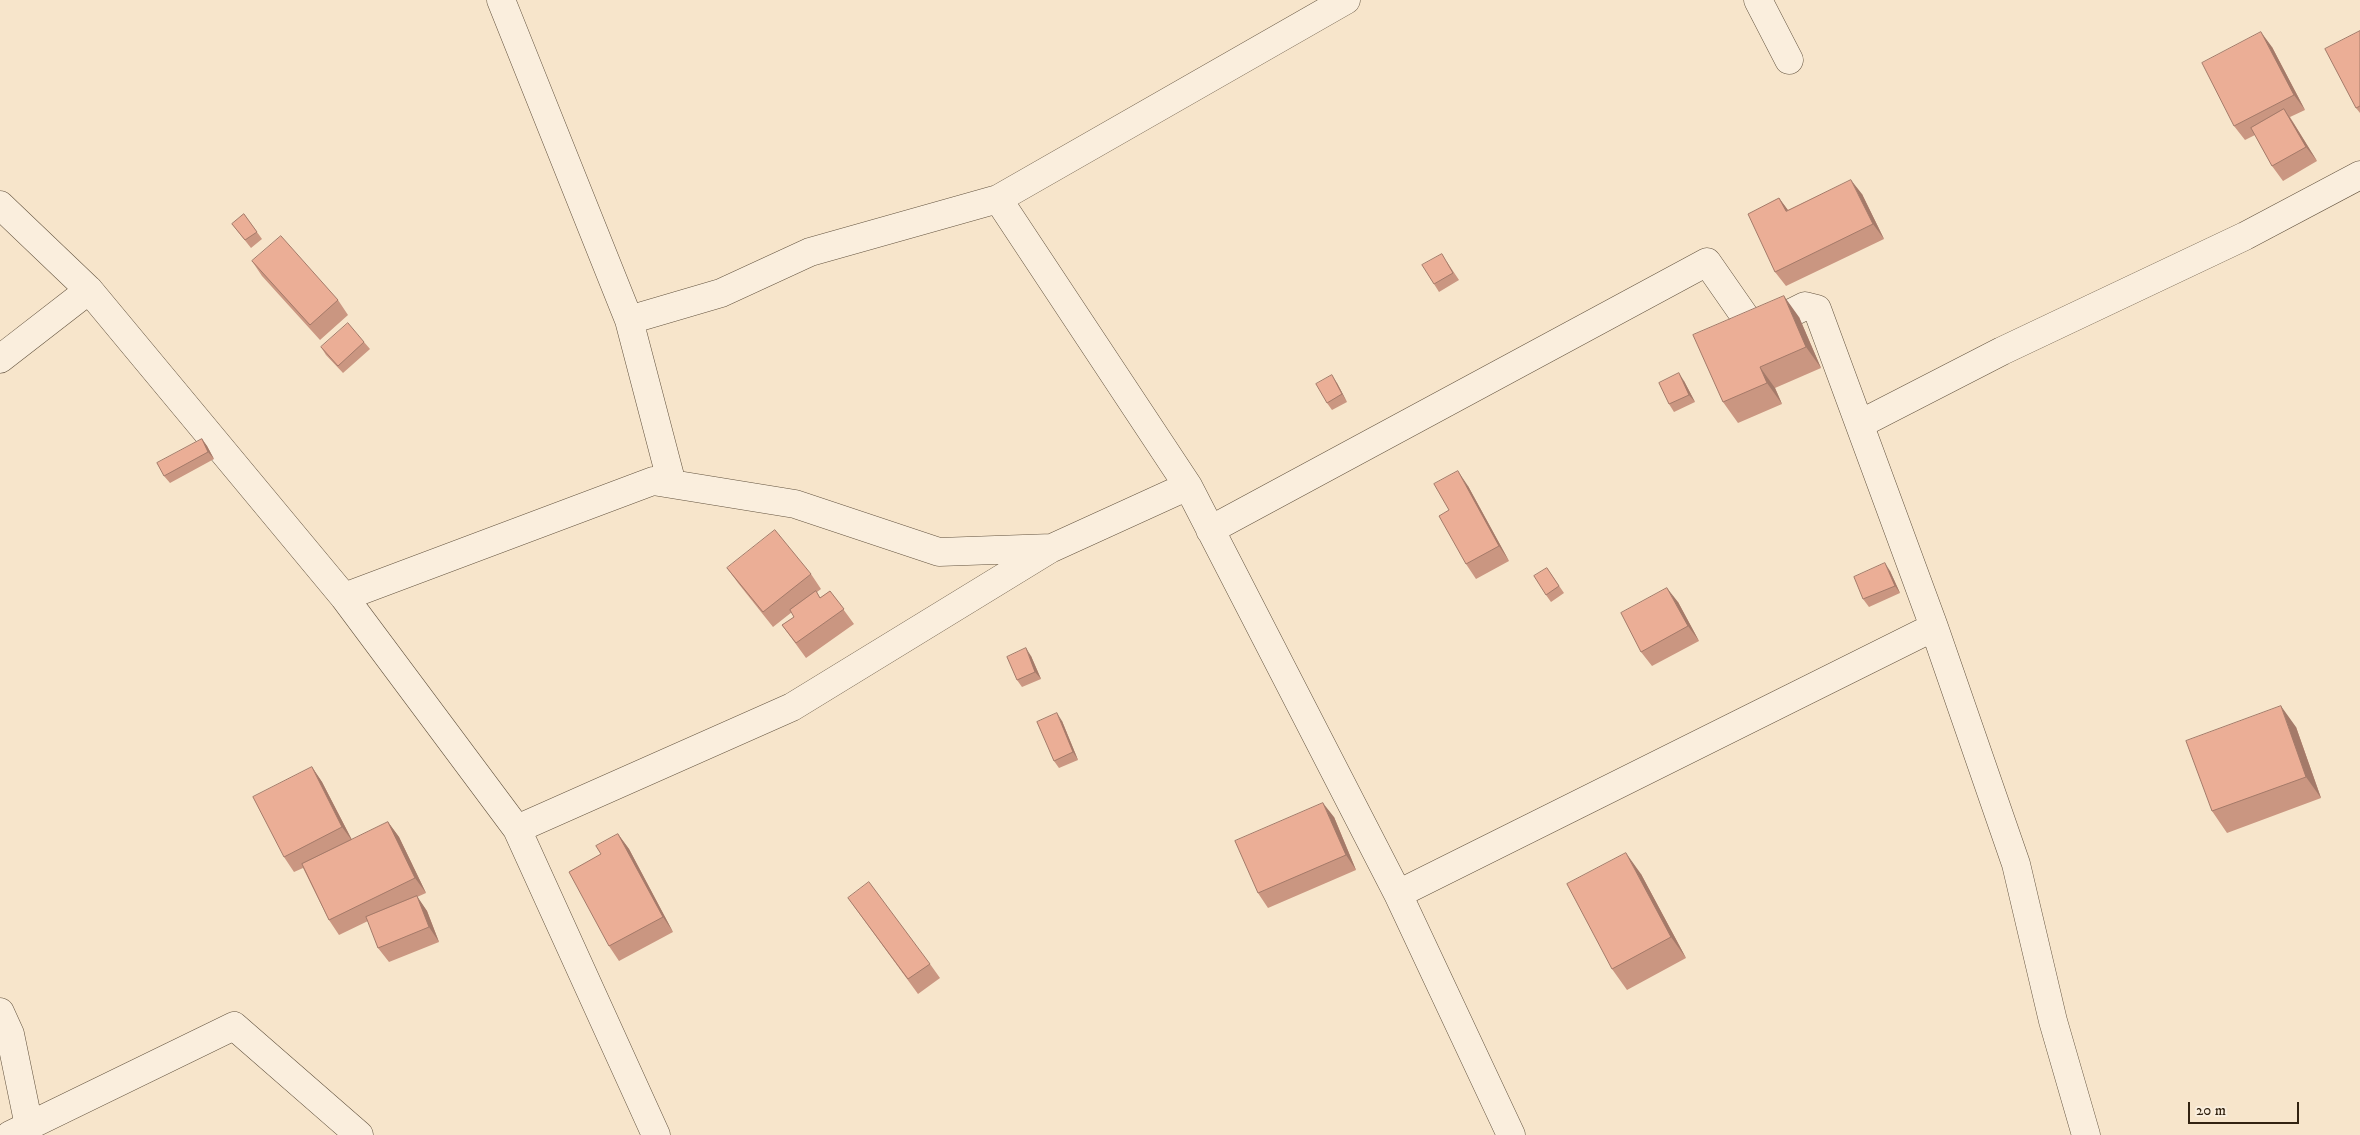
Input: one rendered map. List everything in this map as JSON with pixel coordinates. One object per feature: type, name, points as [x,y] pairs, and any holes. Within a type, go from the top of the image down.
[{"type":"street","points":[[501,0],[629,320],[672,484]]},
{"type":"street","points":[[629,320],[720,293],[810,252],[998,200],[1346,0]]},
{"type":"street","points":[[1758,0],[1789,60]]},
{"type":"street","points":[[1860,424],[2002,351],[2245,236],[2360,175]]},
{"type":"street","points":[[998,200],[1188,486],[1398,894],[1511,1135]]},
{"type":"street","points":[[0,205],[89,290],[344,597],[516,828],[656,1135]]},
{"type":"street","points":[[1210,530],[1707,262],[1755,331],[1804,306],[1817,310],[1934,627],[2016,864],[2053,1021],[2086,1135]]},
{"type":"street","points":[[0,359],[89,290]]},
{"type":"street","points":[[344,597],[653,481],[795,504],[939,552],[1052,548]]},
{"type":"street","points":[[516,828],[792,707],[1052,548],[1188,486]]},
{"type":"street","points":[[1398,894],[1934,627]]},
{"type":"street","points":[[0,1012],[10,1034],[20,1130],[234,1026],[359,1135]]},
{"type":"building","points":[[2360,31],[2360,106],[2356,108],[2325,49]]},
{"type":"building","points":[[2261,32],[2294,95],[2234,126],[2202,63]]},
{"type":"building","points":[[2284,109],[2306,147],[2272,166],[2251,128]]},
{"type":"building","points":[[1851,180],[1873,224],[1775,272],[1748,214],[1779,198],[1786,211]]},
{"type":"building","points":[[244,214],[257,232],[245,240],[232,224]]},
{"type":"building","points":[[281,236],[338,300],[310,325],[252,261]]},
{"type":"building","points":[[1442,254],[1453,273],[1434,284],[1422,265]]},
{"type":"building","points":[[1784,296],[1806,347],[1760,367],[1767,383],[1723,402],[1693,335]]},
{"type":"building","points":[[348,323],[364,342],[338,366],[321,347]]},
{"type":"building","points":[[1679,373],[1689,395],[1669,404],[1659,383]]},
{"type":"building","points":[[1332,375],[1342,394],[1327,403],[1316,384]]},
{"type":"building","points":[[202,439],[208,452],[164,476],[157,463]]},
{"type":"building","points":[[1458,471],[1499,546],[1466,564],[1439,516],[1449,510],[1434,484]]},
{"type":"building","points":[[775,530],[811,574],[763,612],[727,568]]},
{"type":"building","points":[[1885,563],[1895,586],[1863,599],[1854,577]]},
{"type":"building","points":[[1547,568],[1559,586],[1546,595],[1534,576]]},
{"type":"building","points":[[1667,588],[1688,626],[1641,652],[1621,613]]},
{"type":"building","points":[[816,591],[820,598],[830,591],[844,609],[796,643],[782,625],[794,617],[790,610]]},
{"type":"building","points":[[1026,648],[1035,672],[1017,680],[1007,657]]},
{"type":"building","points":[[2281,706],[2306,777],[2212,811],[2186,741]]},
{"type":"building","points":[[1057,713],[1073,752],[1054,761],[1037,722]]},
{"type":"building","points":[[312,767],[342,827],[284,857],[253,797]]},
{"type":"building","points":[[1323,803],[1346,855],[1258,893],[1235,841]]},
{"type":"building","points":[[388,822],[415,878],[329,920],[302,864]]},
{"type":"building","points":[[618,834],[663,917],[609,946],[569,872],[601,854],[596,846]]},
{"type":"building","points":[[1626,853],[1671,937],[1612,969],[1567,884]]},
{"type":"building","points":[[869,882],[930,964],[908,979],[848,898]]},
{"type":"building","points":[[417,896],[429,927],[378,948],[366,917]]}]
